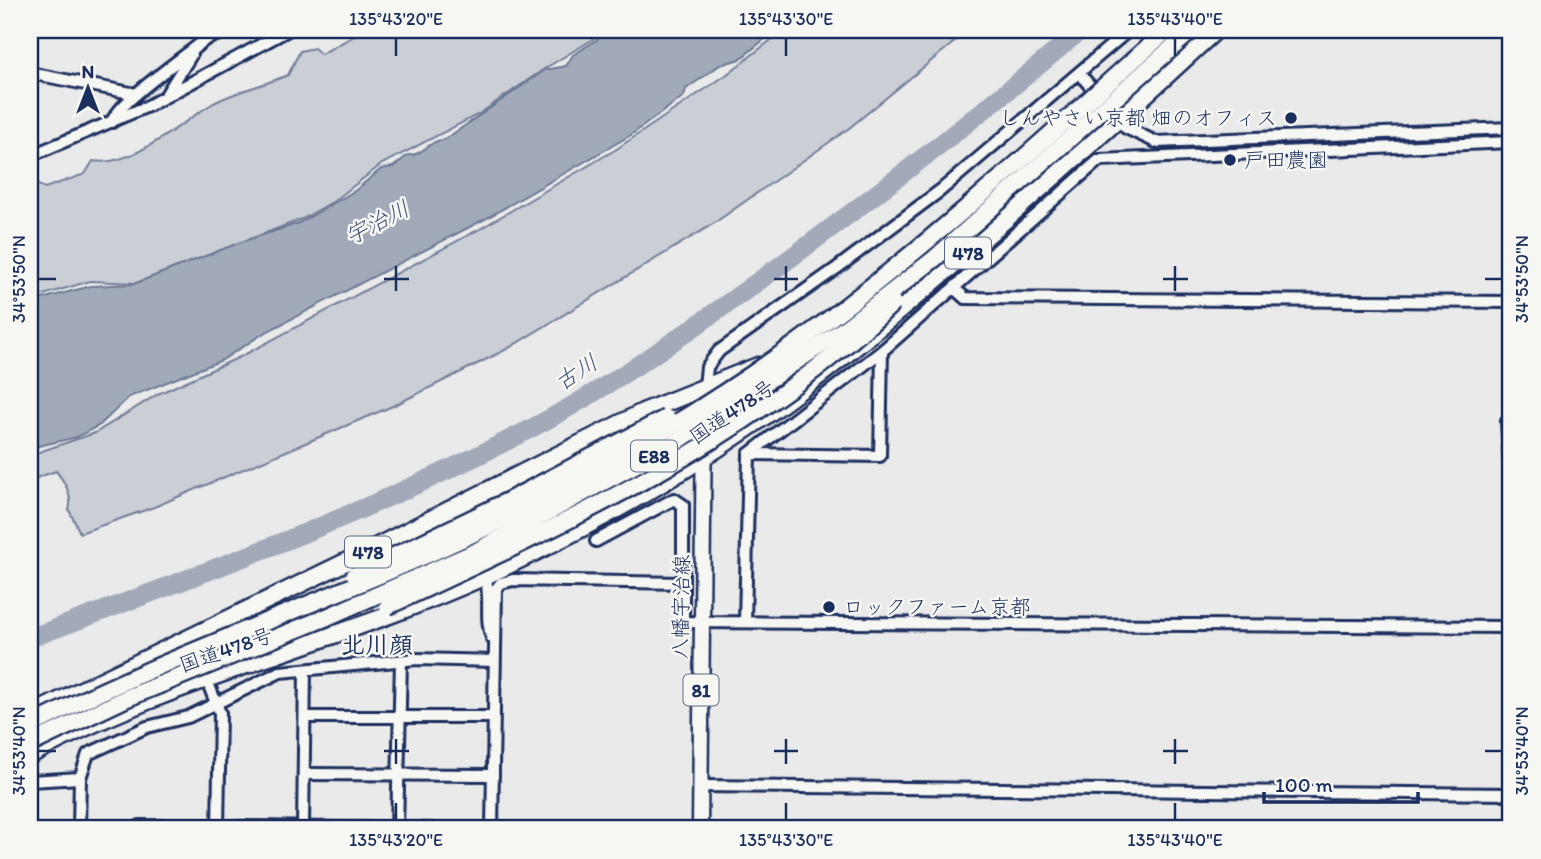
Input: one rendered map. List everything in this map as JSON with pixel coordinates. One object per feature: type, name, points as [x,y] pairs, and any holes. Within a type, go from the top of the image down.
[{"type":"highway","name":"E88","points":[[30,726],[120,683],[466,538],[607,464],[725,392],[828,320],[922,247],[1167,30]]},
{"type":"highway","name":"E88","points":[[30,744],[127,698],[426,575],[615,479],[734,406],[811,353],[978,222],[1192,30]]},
{"type":"highway","name":"国道478号","points":[[30,715],[643,412],[842,334],[872,319],[926,280],[1117,118],[1202,30]]},
{"type":"highway","name":"国道478号","points":[[30,755],[107,717],[206,678],[393,615],[485,576],[599,517],[704,457],[799,391],[899,310],[1216,30]]},
{"type":"highway","points":[[270,656],[388,606],[521,544],[669,465],[749,416],[815,369],[883,312],[978,222]]},
{"type":"highway","points":[[152,657],[230,628],[414,548],[687,407],[725,392]]},
{"type":"main road","name":"八幡宇治線","points":[[700,829],[705,386]]},
{"type":"street","points":[[112,122],[114,114],[136,94],[205,38],[230,30]]},
{"type":"street","points":[[30,156],[164,97],[288,30]]},
{"type":"street","points":[[705,386],[707,367],[719,351],[941,190],[1129,30]]},
{"type":"street","points":[[164,97],[205,38]]},
{"type":"street","points":[[30,73],[136,94]]},
{"type":"street","points":[[1079,73],[1117,118],[1136,135],[1164,143],[1511,128]]},
{"type":"street","points":[[749,454],[882,351],[1099,160],[1511,142]]},
{"type":"street","points":[[1164,143],[1164,156]]},
{"type":"street","points":[[955,289],[965,298],[1511,302]]},
{"type":"street","points":[[899,310],[911,324]]},
{"type":"street","points":[[749,454],[880,456],[882,351]]},
{"type":"street","points":[[1511,420],[1507,421],[1511,482]]},
{"type":"street","points":[[745,622],[749,454]]},
{"type":"street","points":[[596,541],[674,499],[683,505],[683,622],[1511,627]]},
{"type":"street","points":[[485,576],[489,588],[487,625],[494,644]]},
{"type":"street","points":[[492,829],[496,589],[501,583],[513,580],[683,583]]},
{"type":"street","points":[[79,829],[80,778],[88,754],[147,727],[188,717],[280,672],[401,661],[494,661]]},
{"type":"street","points":[[397,829],[401,661]]},
{"type":"street","points":[[303,829],[305,670]]},
{"type":"street","points":[[206,678],[220,713],[218,828]]},
{"type":"street","points":[[305,717],[493,717]]},
{"type":"street","points":[[305,774],[493,775]]},
{"type":"street","points":[[30,782],[80,778]]},
{"type":"street","points":[[700,786],[1511,794]]},
{"type":"street","points":[[140,826],[432,829]]},
{"type":"shaded area","points":[[365,30],[608,30],[544,69],[479,114],[382,164],[334,201],[302,219],[136,283],[90,281],[30,299],[30,186],[36,184],[45,188],[85,174],[93,161],[124,158],[155,142],[220,100],[288,75],[300,51],[314,48],[321,54]]},
{"type":"shaded area","points":[[784,30],[969,30],[848,129],[713,224],[507,349],[395,405],[154,507],[80,533],[69,510],[67,490],[56,471],[30,480],[30,455],[95,433],[158,394],[242,356],[478,230],[615,150],[726,75]]},
{"type":"water","name":"宇治川","points":[[612,30],[776,30],[740,59],[720,65],[686,89],[684,96],[631,135],[485,219],[264,333],[222,360],[129,397],[100,425],[77,437],[30,448],[30,302],[91,286],[134,284],[241,242],[299,223],[356,190],[381,169],[393,167],[408,155],[444,140],[545,70],[566,66],[573,55]]},
{"type":"waterway","name":"古川","points":[[30,638],[355,512],[483,453],[576,404],[665,347],[781,265],[933,150],[1081,30]]},
{"type":"waterway","points":[[1324,145],[1511,136]]},
{"type":"waterway","points":[[1152,153],[1288,147]]},
{"type":"waterway","points":[[1030,213],[1050,196]]},
{"type":"place","name":"しんやさい京都 畑のオフィス","points":[[1291,118]]},
{"type":"place","name":"戸田農園","points":[[1230,160]]},
{"type":"place","name":"ロックファーム京都","points":[[829,607]]},
{"type":"district","name":"北川顔","points":[[377,645]]}]
